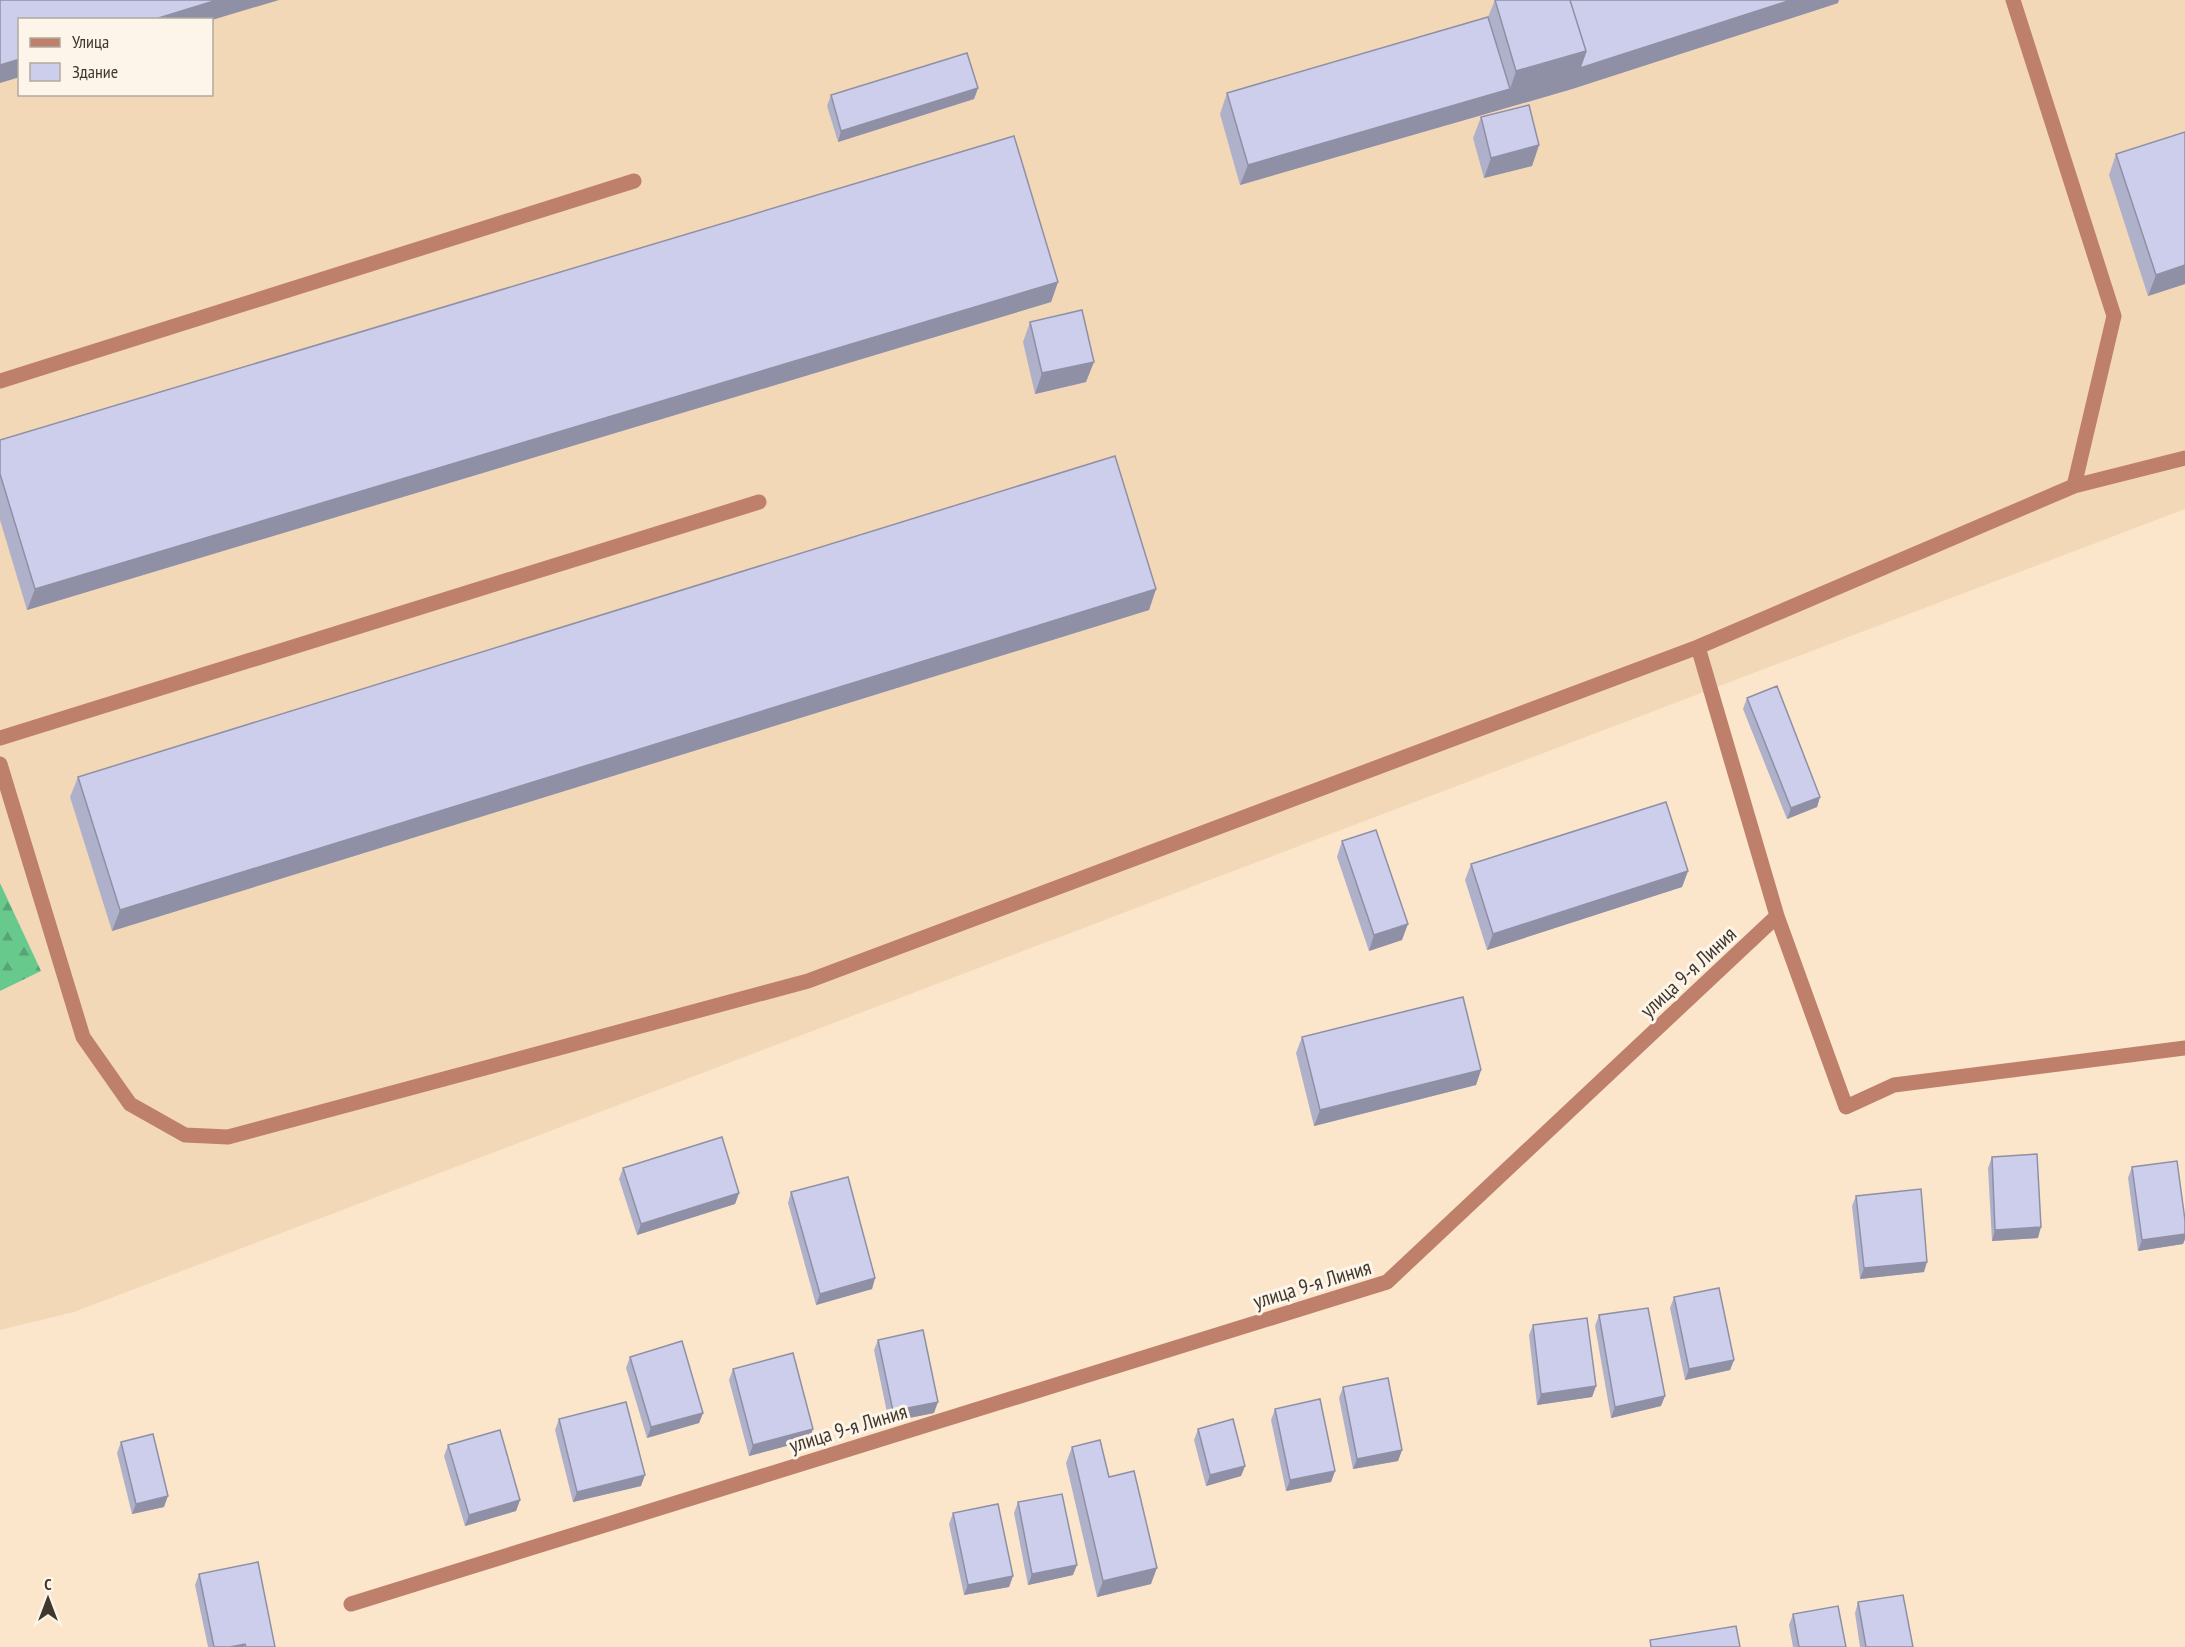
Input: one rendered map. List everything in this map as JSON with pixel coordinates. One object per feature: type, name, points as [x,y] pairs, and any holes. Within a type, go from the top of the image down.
[{"type":"street","points":[[2013,0],[2114,316],[2074,486]]},
{"type":"street","points":[[0,381],[634,182]]},
{"type":"street","points":[[0,764],[83,1037],[130,1104],[185,1135],[228,1137],[808,981],[1698,646],[2074,486],[2185,458]]},
{"type":"street","points":[[0,738],[759,502]]},
{"type":"street","points":[[1698,646],[1777,916],[1846,1107],[1894,1085],[2185,1048]]},
{"type":"street","name":"улица 9-я Линия","points":[[351,1604],[1387,1282],[1777,916]]},
{"type":"shaded area","points":[[0,0],[2185,0],[2185,509],[74,1312],[0,1330]]},
{"type":"green space","points":[[0,883],[41,971],[0,991]]},
{"type":"building","points":[[0,0],[217,0],[158,18],[18,18],[18,60],[0,65]]},
{"type":"building","points":[[1495,0],[1570,0],[1586,51],[1516,71]]},
{"type":"building","points":[[1570,0],[1791,0],[1580,68],[1586,51]]},
{"type":"building","points":[[1488,17],[1510,89],[1248,165],[1227,93]]},
{"type":"building","points":[[967,53],[978,88],[841,131],[831,95]]},
{"type":"building","points":[[1529,105],[1539,145],[1491,158],[1481,117]]},
{"type":"building","points":[[2185,132],[2185,265],[2156,275],[2116,154]]},
{"type":"building","points":[[1014,136],[1058,282],[35,589],[0,474],[0,440]]},
{"type":"building","points":[[1082,310],[1094,362],[1042,373],[1030,322]]},
{"type":"building","points":[[1115,456],[1156,589],[120,910],[78,777]]},
{"type":"building","points":[[1777,686],[1820,797],[1791,808],[1747,698]]},
{"type":"building","points":[[1666,802],[1688,871],[1493,934],[1471,864]]},
{"type":"building","points":[[1376,830],[1408,924],[1374,935],[1342,841]]},
{"type":"building","points":[[1463,997],[1481,1070],[1320,1110],[1302,1037]]},
{"type":"building","points":[[722,1137],[739,1193],[641,1224],[623,1168]]},
{"type":"building","points":[[2037,1154],[2041,1227],[1995,1230],[1992,1157]]},
{"type":"building","points":[[2177,1161],[2185,1234],[2142,1240],[2132,1167]]},
{"type":"building","points":[[848,1177],[875,1278],[820,1294],[791,1192]]},
{"type":"building","points":[[1921,1189],[1927,1262],[1864,1268],[1856,1196]]},
{"type":"building","points":[[1719,1288],[1734,1360],[1689,1369],[1674,1297]]},
{"type":"building","points":[[1648,1308],[1665,1396],[1615,1407],[1599,1315]]},
{"type":"building","points":[[1587,1318],[1596,1386],[1541,1394],[1533,1325]]},
{"type":"building","points":[[923,1330],[938,1402],[893,1411],[878,1340]]},
{"type":"building","points":[[682,1341],[703,1413],[651,1427],[630,1357]]},
{"type":"building","points":[[793,1353],[813,1429],[753,1445],[733,1369]]},
{"type":"building","points":[[1388,1378],[1402,1450],[1357,1459],[1343,1387]]},
{"type":"building","points":[[1320,1399],[1335,1471],[1290,1480],[1275,1409]]},
{"type":"building","points":[[626,1402],[645,1475],[577,1492],[559,1419]]},
{"type":"building","points":[[1233,1419],[1245,1466],[1210,1475],[1198,1429]]},
{"type":"building","points":[[500,1430],[520,1500],[469,1515],[448,1445]]},
{"type":"building","points":[[153,1434],[168,1496],[136,1504],[121,1442]]},
{"type":"building","points":[[1100,1440],[1109,1477],[1134,1471],[1157,1568],[1103,1581],[1072,1447]]},
{"type":"building","points":[[1062,1494],[1077,1565],[1032,1574],[1018,1502]]},
{"type":"building","points":[[998,1504],[1013,1576],[968,1585],[953,1513]]},
{"type":"building","points":[[258,1562],[275,1647],[246,1647],[245,1644],[214,1647],[199,1574]]},
{"type":"building","points":[[1903,1595],[1913,1647],[1866,1647],[1858,1602]]},
{"type":"building","points":[[1838,1606],[1846,1647],[1799,1647],[1793,1614]]},
{"type":"building","points":[[1736,1626],[1740,1647],[1651,1647],[1650,1640]]}]
